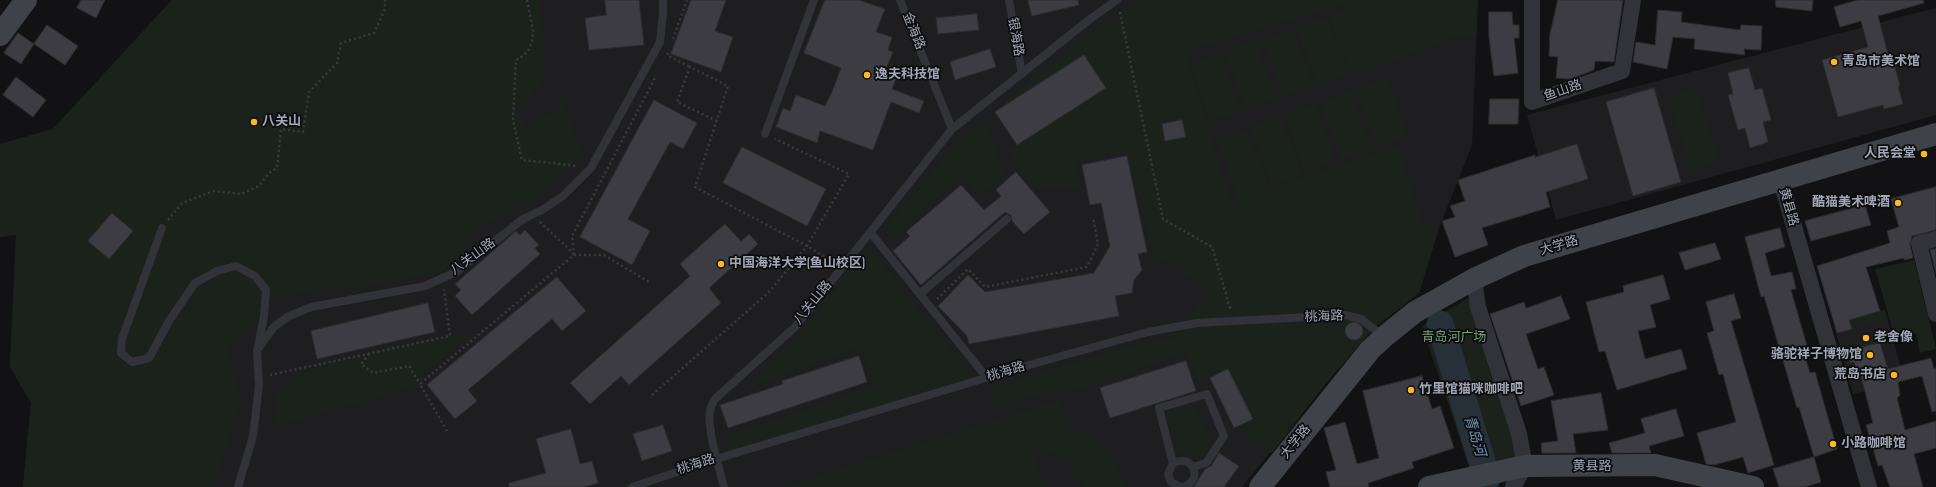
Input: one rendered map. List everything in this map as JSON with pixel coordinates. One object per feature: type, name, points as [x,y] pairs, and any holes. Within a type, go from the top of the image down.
[{"type":"main road","points":[[0,35],[26,0]]},
{"type":"main road","name":"大学路","points":[[1260,487],[1370,350],[1416,312],[1474,279],[1524,256],[1936,134]]},
{"type":"main road","name":"黄县路","points":[[1430,487],[1524,467],[1655,465],[1754,487]]},
{"type":"street","name":"鱼山路","points":[[1532,0],[1532,102],[1622,71],[1633,0]]},
{"type":"street","name":"黄县路","points":[[1781,181],[1869,487]]},
{"type":"street","points":[[1936,238],[1919,243],[1936,314]]},
{"type":"street","points":[[1474,279],[1478,307],[1519,434],[1524,467],[1513,487]]},
{"type":"lane","name":"八关山路","points":[[257,350],[274,327],[287,317],[311,307],[425,286],[456,272],[523,219],[563,196],[591,168],[660,42],[663,0]]},
{"type":"lane","points":[[765,134],[814,0]]},
{"type":"lane","name":"金海路","points":[[900,0],[952,129]]},
{"type":"lane","name":"银海路","points":[[1009,0],[1022,74]]},
{"type":"lane","name":"八关山路","points":[[724,487],[716,459],[710,421],[710,409],[715,399],[795,327],[952,129],[1090,18],[1117,0]]},
{"type":"lane","points":[[920,294],[1007,219]]},
{"type":"lane","points":[[162,228],[122,339],[121,354],[132,362],[149,358],[169,321],[195,283],[217,271],[236,266],[255,276],[266,290],[264,316],[257,350],[258,377],[253,436],[238,487]]},
{"type":"lane","points":[[870,232],[987,378]]},
{"type":"lane","name":"桃海路","points":[[632,487],[716,459],[987,378],[1148,332],[1197,323],[1345,315],[1361,319],[1384,337]]},
{"type":"lane","points":[[1173,463],[1159,408],[1207,394],[1224,436],[1206,463],[1193,467]]},
{"type":"lane","points":[[1181,461],[1193,467],[1193,480],[1186,486],[1181,487],[1174,485],[1169,478],[1168,470],[1173,463],[1181,461]]},
{"type":"path","points":[[162,228],[182,202],[214,191],[241,194],[259,186],[269,173],[276,168],[281,129],[303,132],[309,92],[337,63],[341,43],[374,33],[385,9],[385,0]]},
{"type":"path","points":[[527,0],[533,43],[526,55],[516,60],[513,120],[522,160],[591,168]]},
{"type":"path","points":[[672,41],[687,0]]},
{"type":"path","points":[[1117,0],[1163,219],[1212,247],[1234,321]]},
{"type":"path","points":[[663,62],[670,48]]},
{"type":"path","points":[[667,55],[728,86],[695,187],[807,246],[842,268]]},
{"type":"path","points":[[690,67],[677,102],[717,121]]},
{"type":"path","points":[[574,254],[572,236],[656,76]]},
{"type":"path","points":[[652,395],[769,292],[807,246],[849,174],[765,134]]},
{"type":"path","points":[[533,214],[574,254]]},
{"type":"path","points":[[930,306],[968,269],[985,287],[1087,267],[1098,244],[1093,217]]},
{"type":"path","points":[[420,384],[574,254],[604,255],[649,282]]},
{"type":"path","points":[[258,377],[450,336],[442,278]]},
{"type":"path","points":[[369,354],[361,364],[373,373],[410,366],[447,432]]},
{"type":"shaded area","name":"中国海洋大学(鱼山校区)","points":[[172,0],[1478,0],[1472,145],[1439,228],[1419,293],[1374,328],[1326,383],[1242,487],[23,487],[31,403],[10,367],[16,235],[0,144],[53,129]]},
{"type":"shaded area","name":"青岛市美术馆","points":[[1936,8],[1936,115],[1556,220],[1527,115]]},
{"type":"shaded area","name":"骆驼祥子博物馆","points":[[1885,310],[1904,380],[1853,394],[1834,324]]},
{"type":"green space","points":[[172,0],[539,0],[544,43],[544,80],[517,113],[527,129],[556,109],[562,100],[583,154],[533,198],[476,228],[444,272],[362,287],[331,287],[280,297],[227,348],[241,398],[220,467],[209,487],[23,487],[31,403],[10,367],[16,235],[0,237],[0,144],[53,129]]},
{"type":"green space","points":[[1142,0],[1478,0],[1476,38],[1457,36],[1372,70],[1370,65],[1350,73],[1329,15],[1350,8],[1348,3],[1185,52],[1231,200],[1238,198],[1217,140],[1248,130],[1269,188],[1398,146],[1423,223],[1439,228],[1419,293],[1374,328],[1326,383],[1271,454],[1247,440],[1220,369],[1197,378],[1187,352],[1094,386],[995,404],[990,387],[1147,341],[1173,339],[1208,290],[1152,253],[1128,152],[1075,163],[1082,188],[1034,188],[1020,174],[1007,150],[1106,88],[1084,55],[995,112],[984,122],[1007,175],[978,197],[962,176],[894,238],[884,229],[956,143],[1096,28]]},
{"type":"green space","points":[[1327,16],[1348,73],[1317,84],[1296,27]]},
{"type":"green space","points":[[1293,28],[1314,86],[1283,97],[1262,39]]},
{"type":"green space","points":[[1255,40],[1276,98],[1245,109],[1225,51]]},
{"type":"green space","points":[[1221,53],[1241,111],[1210,122],[1190,64]]},
{"type":"green space","points":[[1387,78],[1408,136],[1377,147],[1356,89]]},
{"type":"green space","points":[[1696,87],[1719,162],[1691,170],[1668,95]]},
{"type":"green space","points":[[1351,91],[1371,149],[1341,160],[1320,102]]},
{"type":"green space","points":[[1315,104],[1336,162],[1305,173],[1284,115]]},
{"type":"green space","points":[[1281,116],[1302,174],[1271,185],[1250,127]]},
{"type":"green space","points":[[869,247],[972,377],[729,452],[725,436],[874,386],[861,347],[746,389],[796,338]]},
{"type":"green space","points":[[1914,260],[1936,349],[1920,353],[1916,333],[1895,338],[1875,269]]},
{"type":"green space","name":"青岛河广场","points":[[1468,298],[1520,463],[1468,463],[1422,326]]},
{"type":"green space","points":[[1885,310],[1887,319],[1852,329],[1849,320]]},
{"type":"green space","points":[[475,331],[408,388],[274,428],[276,394],[320,362]]},
{"type":"green space","points":[[1878,335],[1880,343],[1855,349],[1853,342]]},
{"type":"green space","points":[[1061,399],[1067,422],[1087,436],[1102,450],[1128,487],[1084,487],[1073,471],[1062,460],[1041,448],[1031,445],[1043,487],[784,487]]},
{"type":"green space","points":[[1193,404],[1213,443],[1198,460],[1177,450],[1166,413]]},
{"type":"building","points":[[81,0],[105,0],[96,18],[77,8]]},
{"type":"building","points":[[605,0],[639,0],[644,45],[589,50],[585,18],[606,15]]},
{"type":"building","points":[[691,0],[726,0],[715,31],[733,37],[721,72],[671,54]]},
{"type":"building","name":"逸夫科技馆","points":[[825,0],[859,0],[885,9],[876,32],[892,37],[888,50],[893,52],[885,71],[897,76],[892,89],[924,101],[919,113],[891,102],[873,150],[820,131],[817,143],[776,127],[783,108],[790,111],[796,95],[825,106],[832,92],[841,68],[804,53]]},
{"type":"building","points":[[1028,0],[1078,0],[1079,5],[1032,16]]},
{"type":"building","points":[[1558,0],[1623,0],[1614,62],[1595,61],[1594,70],[1570,79],[1556,78],[1558,57],[1549,56],[1550,34]]},
{"type":"building","points":[[1776,0],[1813,0],[1812,11],[1776,7]]},
{"type":"building","points":[[1858,0],[1923,0],[1924,3],[1878,16],[1888,54],[1891,53],[1900,86],[1898,86],[1903,104],[1884,109],[1883,105],[1838,117],[1822,60],[1868,47],[1861,21],[1840,27],[1834,7]]},
{"type":"building","points":[[1658,10],[1682,12],[1681,22],[1740,30],[1741,25],[1762,26],[1761,50],[1744,49],[1745,55],[1694,49],[1695,39],[1673,37],[1667,69],[1633,62],[1636,42],[1655,45]]},
{"type":"building","points":[[1489,12],[1512,12],[1513,25],[1519,25],[1519,38],[1514,38],[1518,73],[1494,76],[1489,38]]},
{"type":"building","points":[[977,14],[979,30],[938,34],[936,18]]},
{"type":"building","points":[[47,25],[78,46],[65,65],[34,44]]},
{"type":"building","points":[[18,33],[34,44],[21,64],[4,53]]},
{"type":"building","points":[[990,49],[996,67],[955,80],[950,62]]},
{"type":"building","points":[[1084,55],[1106,88],[1017,145],[995,112]]},
{"type":"building","points":[[1749,68],[1755,90],[1762,88],[1771,120],[1763,122],[1768,142],[1750,148],[1745,128],[1738,130],[1728,95],[1733,94],[1728,73]]},
{"type":"building","points":[[16,77],[46,100],[33,117],[3,95]]},
{"type":"building","points":[[1654,88],[1681,182],[1633,196],[1606,102]]},
{"type":"building","points":[[1490,99],[1519,99],[1518,124],[1489,124]]},
{"type":"building","points":[[654,100],[697,123],[683,149],[670,142],[628,219],[650,231],[632,265],[580,237]]},
{"type":"building","points":[[1182,120],[1186,137],[1165,141],[1162,124]]},
{"type":"building","points":[[1577,144],[1588,179],[1546,192],[1550,207],[1482,228],[1488,245],[1455,257],[1442,221],[1455,217],[1450,206],[1465,201],[1458,180],[1535,155],[1535,157]]},
{"type":"building","points":[[742,147],[826,189],[807,226],[723,183]]},
{"type":"building","points":[[1127,156],[1147,252],[1138,254],[1142,270],[1134,280],[1132,293],[1115,296],[1119,316],[969,344],[967,336],[938,306],[968,275],[985,292],[1094,273],[1110,246],[1101,203],[1090,205],[1082,165]]},
{"type":"building","points":[[1016,172],[1050,212],[1024,234],[1012,221],[1011,215],[1005,212],[921,285],[893,251],[910,236],[906,232],[961,185],[984,210],[1001,196],[996,190]]},
{"type":"building","points":[[1936,187],[1936,230],[1912,236],[1910,245],[1913,258],[1904,260],[1904,258],[1866,267],[1880,311],[1849,320],[1852,329],[1837,333],[1817,266],[1890,243],[1887,231],[1899,227],[1891,199]]},
{"type":"building","points":[[1865,205],[1871,225],[1811,241],[1805,221]]},
{"type":"building","points":[[112,213],[133,231],[109,259],[88,241]]},
{"type":"building","points":[[725,224],[741,241],[749,234],[758,244],[709,288],[721,303],[629,385],[621,376],[590,404],[570,383],[690,276],[680,264]]},
{"type":"building","points":[[1780,228],[1785,247],[1765,253],[1771,276],[1792,272],[1796,289],[1791,290],[1807,346],[1802,347],[1810,373],[1815,372],[1837,449],[1814,457],[1799,407],[1797,408],[1764,296],[1761,297],[1745,237]]},
{"type":"building","points":[[525,230],[539,245],[535,248],[540,254],[472,315],[455,296],[461,290],[455,284],[516,231],[520,235]]},
{"type":"building","points":[[1715,243],[1721,259],[1685,270],[1679,253]]},
{"type":"building","points":[[1936,249],[1936,273],[1930,250]]},
{"type":"building","points":[[1663,275],[1670,299],[1650,305],[1656,327],[1638,331],[1645,359],[1681,349],[1687,369],[1617,390],[1605,351],[1599,352],[1586,302],[1624,292],[1623,286]]},
{"type":"building","points":[[557,277],[586,311],[562,331],[552,319],[468,390],[477,401],[455,419],[427,385]]},
{"type":"building","points":[[1734,294],[1741,318],[1731,321],[1774,465],[1748,473],[1743,457],[1714,465],[1706,464],[1697,433],[1736,422],[1723,374],[1719,375],[1707,333],[1714,331],[1706,302]]},
{"type":"building","points":[[1561,296],[1570,319],[1526,334],[1538,369],[1544,367],[1554,395],[1521,406],[1490,314],[1524,302],[1526,308]]},
{"type":"building","points":[[428,303],[435,332],[317,359],[311,331]]},
{"type":"building","points":[[1354,322],[1360,325],[1363,331],[1360,337],[1354,340],[1348,337],[1345,331],[1348,325]]},
{"type":"building","points":[[1880,343],[1888,369],[1931,358],[1934,369],[1936,368],[1936,411],[1932,412],[1922,376],[1898,382],[1900,395],[1897,398],[1905,430],[1936,421],[1936,448],[1914,454],[1923,487],[1890,487],[1882,465],[1878,466],[1866,425],[1873,423],[1860,372],[1857,373],[1854,362],[1850,363],[1847,351]]},
{"type":"building","points":[[859,356],[867,382],[728,428],[720,405],[783,384],[782,381]]},
{"type":"building","points":[[1186,361],[1196,391],[1110,418],[1100,388]]},
{"type":"building","points":[[1228,369],[1253,419],[1234,428],[1210,378]]},
{"type":"building","points":[[1422,376],[1432,409],[1440,406],[1454,448],[1412,462],[1414,468],[1368,483],[1369,487],[1330,487],[1326,472],[1336,470],[1324,428],[1345,422],[1357,464],[1379,458],[1363,391]]},
{"type":"building","points":[[1601,393],[1608,430],[1573,434],[1576,453],[1542,453],[1541,443],[1558,441],[1551,401]]},
{"type":"building","points":[[1676,409],[1684,436],[1649,446],[1651,453],[1612,453],[1609,443],[1645,433],[1641,419]]},
{"type":"building","points":[[663,425],[672,451],[642,461],[633,434]]},
{"type":"building","points":[[571,429],[580,464],[592,461],[598,483],[585,487],[509,487],[509,483],[546,473],[536,439]]},
{"type":"building","points":[[1219,453],[1239,466],[1224,487],[1194,487],[1205,469],[1211,466]]},
{"type":"building","points":[[1814,457],[1821,482],[1805,487],[1779,487],[1773,469]]},
{"type":"waterway","name":"青岛河","points":[[1440,324],[1487,478]]},
{"type":"place","name":"青岛市美术馆","points":[[1834,62]]},
{"type":"place","name":"逸夫科技馆","points":[[867,75]]},
{"type":"place","name":"八关山","points":[[254,122]]},
{"type":"place","name":"人民会堂","points":[[1924,154]]},
{"type":"place","name":"酷猫美术啤酒","points":[[1898,203]]},
{"type":"place","name":"中国海洋大学(鱼山校区)","points":[[721,264]]},
{"type":"place","name":"老舍像","points":[[1866,338]]},
{"type":"place","name":"骆驼祥子博物馆","points":[[1870,355]]},
{"type":"place","name":"荒岛书店","points":[[1894,375]]},
{"type":"place","name":"竹里馆猫咪咖啡吧","points":[[1411,390]]},
{"type":"place","name":"小路咖啡馆","points":[[1833,444]]}]
